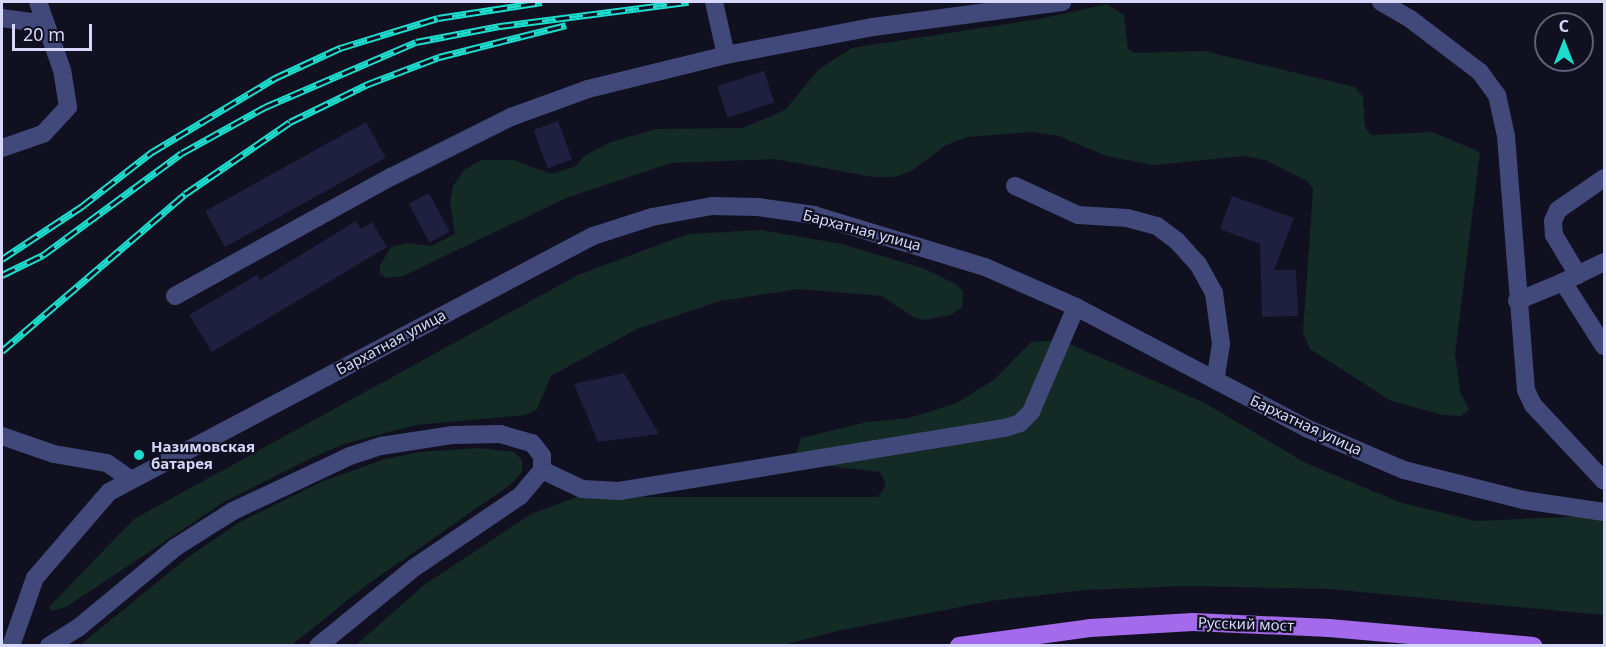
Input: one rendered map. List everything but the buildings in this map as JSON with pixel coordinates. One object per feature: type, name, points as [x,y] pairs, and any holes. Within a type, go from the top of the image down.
[{"type":"main road","name":"Русский мост","points":[[960,645],[1090,628],[1193,622],[1329,628],[1533,645]]},
{"type":"street","points":[[2,148],[43,134],[68,107],[62,70],[38,2]]},
{"type":"street","points":[[714,2],[726,55]]},
{"type":"street","points":[[174,296],[391,177],[511,117],[588,89],[726,55],[873,27],[1062,2]]},
{"type":"street","points":[[1381,2],[1409,18],[1480,72],[1497,95],[1506,136],[1517,301],[1526,390],[1533,405],[1605,481]]},
{"type":"street","points":[[2,18],[46,24]]},
{"type":"street","points":[[1605,178],[1558,210],[1553,221],[1554,236],[1571,278],[1605,346]]},
{"type":"street","points":[[1015,186],[1078,215],[1127,218],[1157,226],[1177,241],[1198,264],[1214,293],[1221,344],[1215,380]]},
{"type":"street","name":"Бархатная улица","points":[[11,645],[35,578],[103,498],[131,480],[574,245],[642,220],[682,210],[737,206],[814,215],[985,267],[1076,307],[1306,428],[1404,470],[1523,500],[1605,512]]},
{"type":"street","points":[[1517,301],[1605,262]]},
{"type":"street","points":[[542,470],[582,489],[619,491],[1005,428],[1020,423],[1031,412],[1076,307]]},
{"type":"street","points":[[49,645],[78,628],[176,547],[233,511],[350,456],[418,439],[500,434],[532,443],[542,456],[542,470],[520,496],[415,567],[318,645]]},
{"type":"street","points":[[2,436],[54,454],[107,462],[131,480]]},
{"type":"green space","points":[[1107,4],[1124,15],[1128,49],[1135,53],[1204,51],[1355,87],[1363,97],[1365,127],[1371,135],[1432,132],[1480,152],[1455,354],[1460,391],[1469,410],[1461,416],[1443,415],[1391,401],[1310,349],[1303,333],[1313,189],[1307,181],[1265,160],[1244,156],[1154,165],[1106,156],[1059,136],[1032,132],[968,137],[946,145],[913,170],[894,177],[873,177],[775,159],[671,163],[566,198],[403,276],[387,278],[380,274],[380,265],[391,247],[408,243],[431,246],[455,234],[450,202],[453,186],[464,170],[481,160],[513,160],[552,174],[576,166],[584,156],[611,142],[656,129],[743,128],[785,110],[819,69],[852,48],[1039,19]]},
{"type":"green space","points":[[761,230],[842,244],[925,269],[957,285],[963,292],[962,308],[950,315],[925,320],[915,318],[882,296],[798,289],[720,301],[637,329],[551,376],[537,409],[525,415],[416,425],[344,444],[307,460],[224,502],[66,607],[51,611],[49,607],[134,519],[578,275],[688,234]]},
{"type":"green space","points":[[1060,340],[1203,402],[1306,463],[1399,502],[1476,521],[1588,516],[1604,519],[1604,615],[1329,589],[1187,586],[1086,590],[991,601],[837,631],[783,645],[355,646],[424,585],[531,514],[577,497],[878,497],[886,485],[880,472],[804,463],[796,454],[801,438],[867,422],[909,418],[957,403],[995,379],[1031,342]]},
{"type":"green space","points":[[479,448],[514,452],[522,460],[522,472],[511,484],[364,587],[292,645],[80,645],[187,558],[240,522],[321,482],[385,459],[420,452]]},
{"type":"railway","points":[[2,259],[81,207],[152,152],[275,78],[340,48],[438,18],[542,2]]},
{"type":"railway","points":[[2,275],[43,255],[182,153],[265,107],[416,42],[500,26],[688,2]]},
{"type":"railway","points":[[2,351],[185,194],[290,122],[368,84],[439,57],[566,25]]},
{"type":"place","name":"Назимовская батарея","points":[[139,455]]}]
